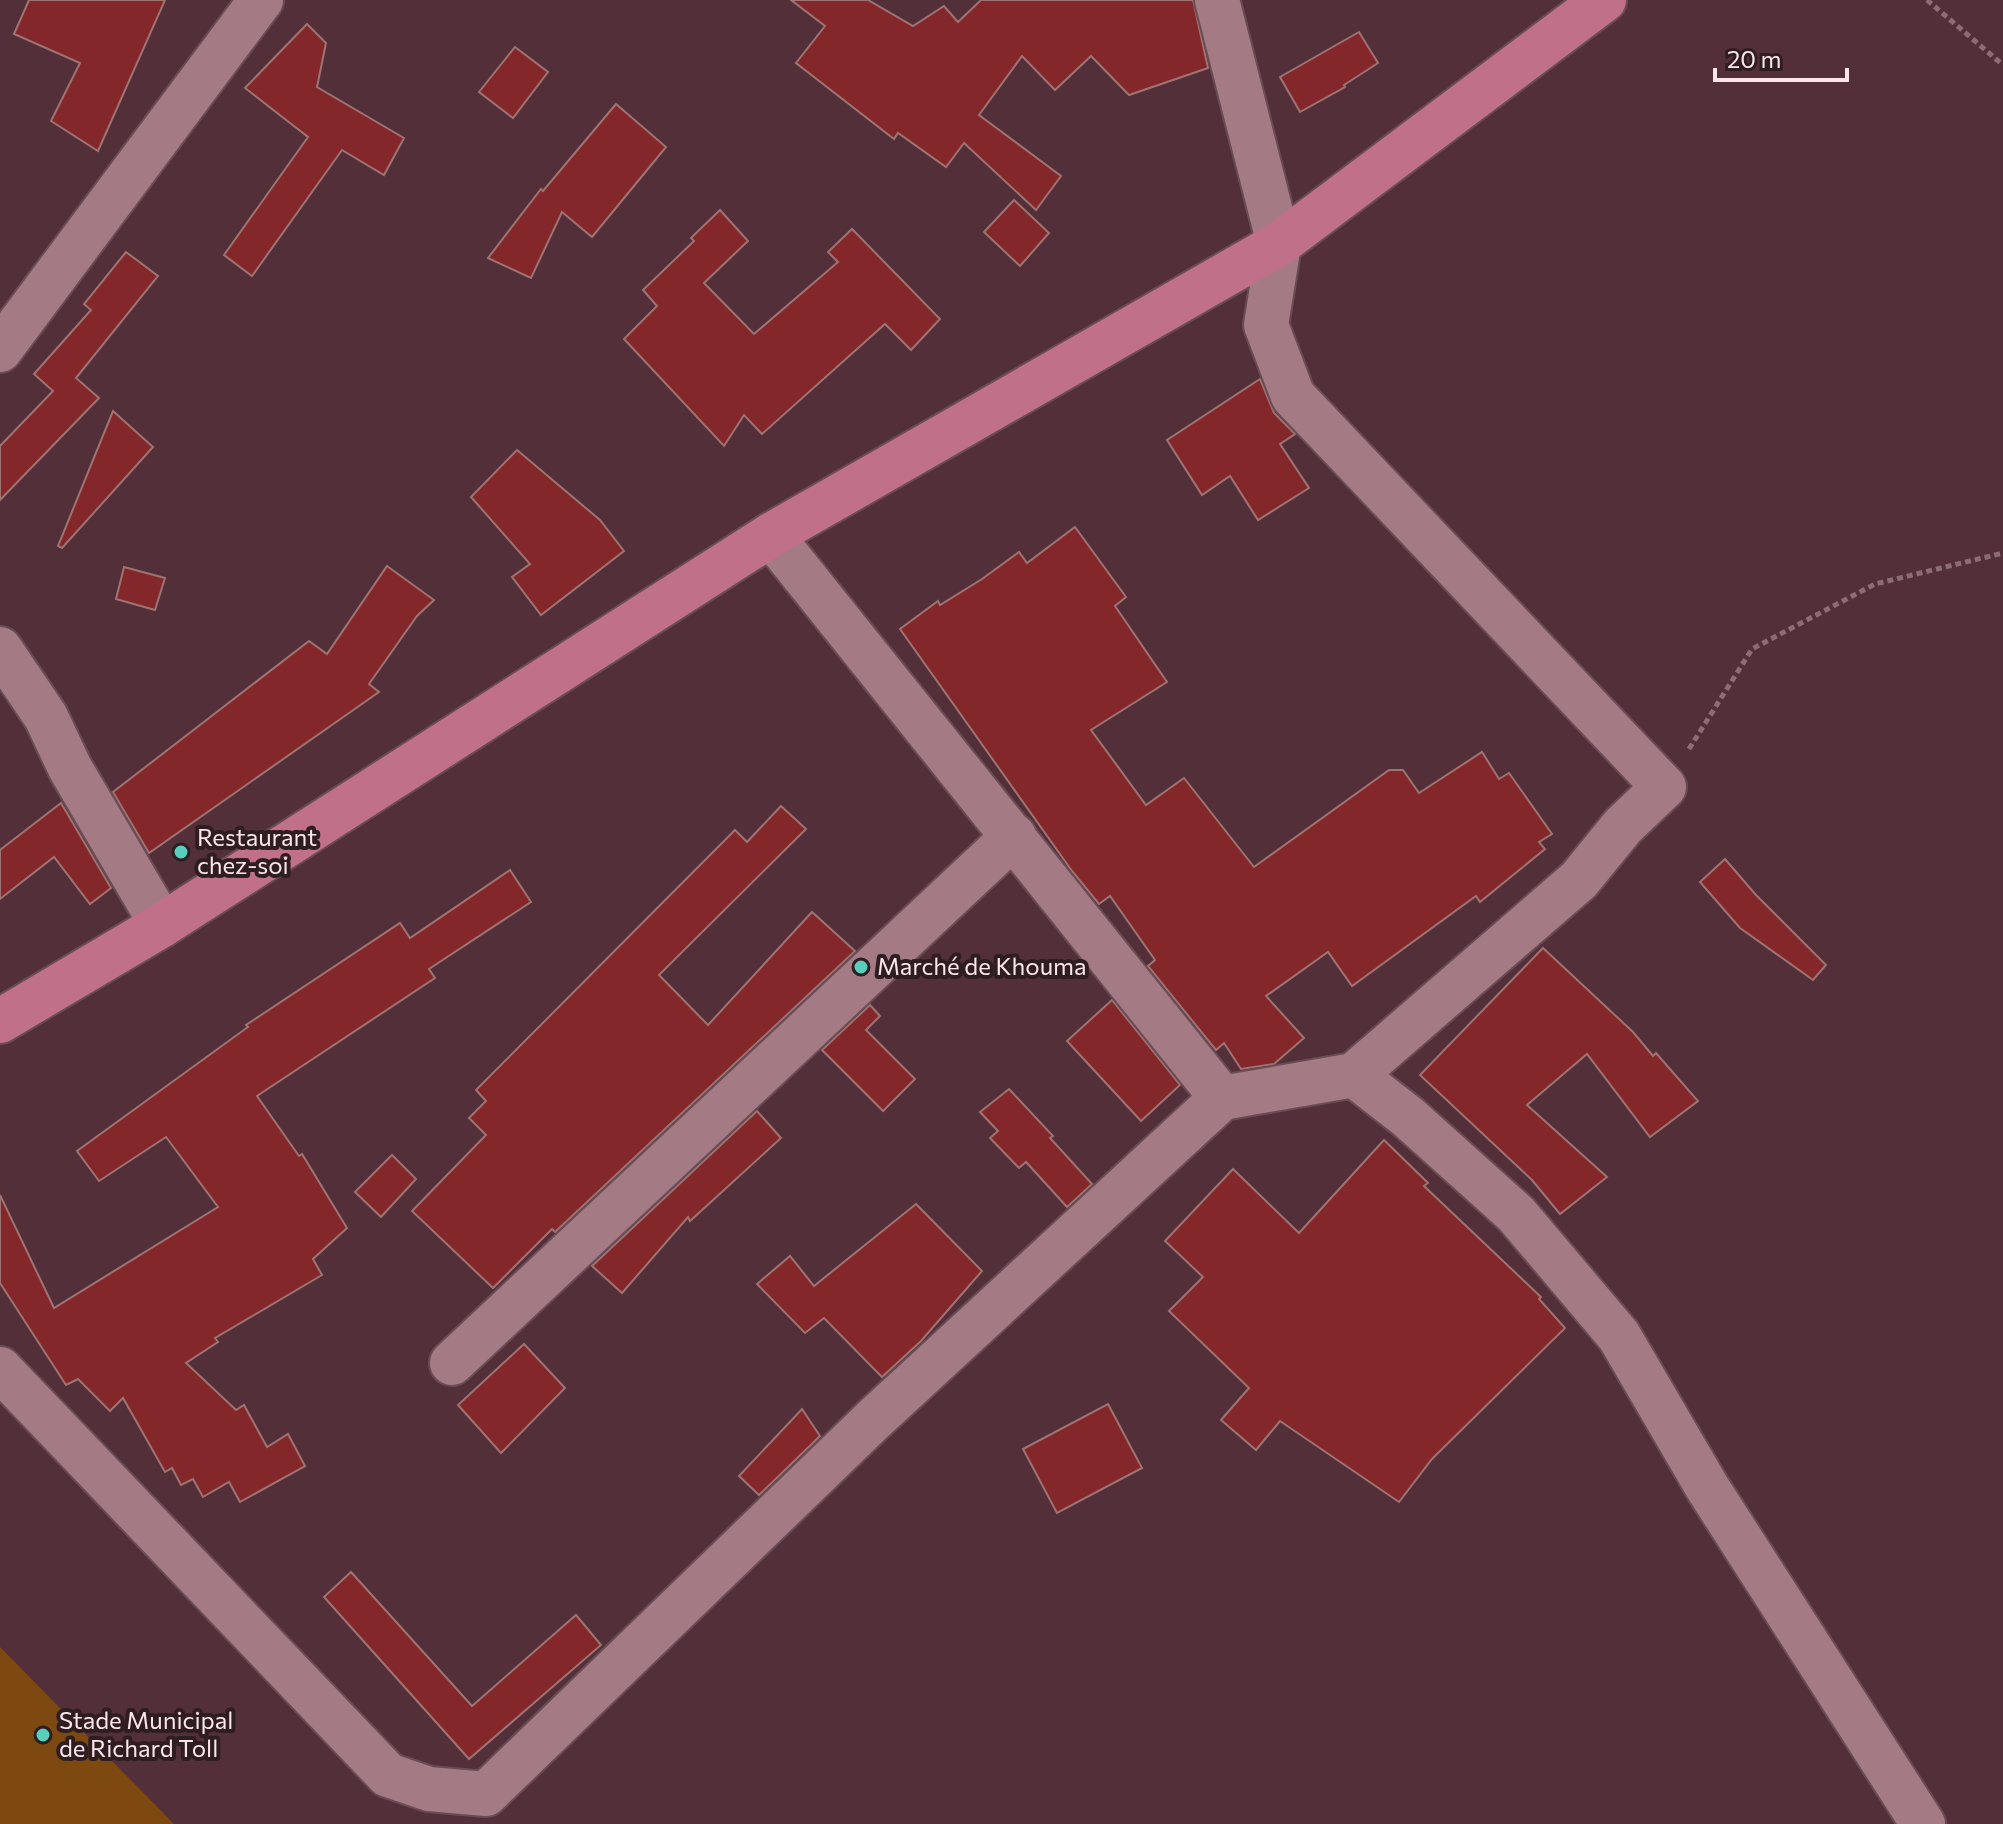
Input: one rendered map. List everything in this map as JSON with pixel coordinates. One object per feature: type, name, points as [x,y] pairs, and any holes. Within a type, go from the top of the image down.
[{"type":"main road","points":[[0,1021],[162,925],[771,535],[1279,244],[1604,0]]},
{"type":"street","points":[[0,350],[261,0]]},
{"type":"street","points":[[0,1369],[388,1775],[429,1789],[486,1794],[873,1420],[1222,1098],[1354,1075],[1579,880],[1623,826],[1664,787],[1293,396],[1266,325],[1279,244],[1217,0]]},
{"type":"street","points":[[771,535],[1222,1098]]},
{"type":"street","points":[[0,649],[46,717],[70,768],[162,925]]},
{"type":"street","points":[[452,1363],[1014,836]]},
{"type":"street","points":[[1354,1075],[1408,1117],[1516,1214],[1619,1336],[1707,1487],[1923,1824]]},
{"type":"path","points":[[1927,0],[2003,65]]},
{"type":"path","points":[[1664,787],[1752,649],[1875,584],[2003,553]]},
{"type":"shaded area","name":"Stade Municipal de Richard Toll","points":[[0,1647],[174,1824],[0,1824]]},
{"type":"building","points":[[29,0],[165,0],[98,151],[51,121],[80,63],[14,34]]},
{"type":"building","points":[[791,0],[868,0],[913,26],[944,6],[958,22],[981,0],[1193,0],[1208,68],[1129,95],[1091,56],[1055,90],[1022,56],[979,115],[1061,176],[1036,210],[964,143],[946,167],[898,133],[894,139],[796,63],[825,26]]},
{"type":"building","points":[[307,24],[326,43],[317,87],[404,138],[384,175],[342,150],[252,276],[224,255],[308,137],[245,88]]},
{"type":"building","points":[[1359,32],[1378,63],[1345,87],[1300,112],[1280,77]]},
{"type":"building","points":[[515,47],[548,72],[513,118],[479,92]]},
{"type":"building","points":[[616,104],[666,147],[592,237],[562,212],[531,278],[488,258],[541,189],[543,191]]},
{"type":"building","points":[[1014,200],[1049,233],[1020,266],[984,232]]},
{"type":"building","points":[[720,210],[748,241],[704,283],[754,334],[838,262],[828,252],[852,229],[940,319],[911,350],[885,324],[762,434],[744,415],[724,446],[624,339],[657,306],[643,290],[694,241],[691,238]]},
{"type":"building","points":[[126,252],[158,276],[76,378],[99,398],[0,500],[0,446],[53,391],[34,374],[91,310],[84,304]]},
{"type":"building","points":[[1260,379],[1274,413],[1295,434],[1280,444],[1309,488],[1258,520],[1230,476],[1202,495],[1167,440]]},
{"type":"building","points":[[113,411],[153,447],[62,548],[58,546]]},
{"type":"building","points":[[517,450],[600,520],[624,551],[541,615],[512,577],[530,564],[471,497]]},
{"type":"building","points":[[1075,527],[1126,597],[1115,606],[1167,682],[1091,730],[1146,805],[1184,778],[1254,867],[1389,770],[1403,770],[1419,793],[1482,752],[1499,779],[1509,773],[1552,834],[1539,842],[1545,849],[1480,902],[1476,896],[1352,986],[1328,952],[1266,996],[1304,1038],[1274,1064],[1241,1069],[1224,1043],[1216,1050],[1148,966],[1155,960],[1110,896],[1099,904],[1072,871],[900,629],[938,601],[940,605],[1019,552],[1027,563]]},
{"type":"building","points":[[387,566],[434,600],[417,616],[369,684],[379,692],[149,853],[113,792],[309,641],[327,654]]},
{"type":"building","points":[[124,567],[165,578],[155,610],[116,599]]},
{"type":"building","points":[[61,803],[111,888],[90,904],[54,857],[0,899],[0,850]]},
{"type":"building","points":[[781,806],[806,829],[659,975],[708,1025],[812,912],[855,951],[555,1232],[552,1229],[493,1288],[412,1211],[486,1135],[469,1118],[486,1101],[476,1090],[735,830],[747,842]]},
{"type":"building","points":[[1725,859],[1826,965],[1813,980],[1740,928],[1700,882]]},
{"type":"building","points":[[510,870],[531,902],[429,969],[435,978],[257,1096],[299,1156],[302,1154],[347,1228],[313,1259],[322,1275],[215,1338],[218,1342],[186,1363],[236,1410],[244,1405],[267,1447],[288,1434],[305,1466],[240,1502],[229,1482],[203,1497],[193,1479],[181,1485],[172,1468],[165,1472],[123,1398],[110,1411],[78,1379],[66,1385],[0,1283],[0,1195],[54,1308],[218,1207],[166,1137],[99,1181],[77,1151],[248,1027],[246,1025],[400,923],[410,938]]},
{"type":"building","points":[[1543,948],[1633,1032],[1653,1056],[1656,1053],[1698,1101],[1650,1137],[1587,1054],[1527,1105],[1607,1177],[1560,1214],[1532,1180],[1420,1075]]},
{"type":"building","points":[[1112,1000],[1180,1085],[1141,1121],[1067,1041]]},
{"type":"building","points":[[870,1005],[880,1016],[866,1030],[915,1079],[883,1111],[822,1050]]},
{"type":"building","points":[[1009,1089],[1092,1184],[1067,1207],[1026,1162],[1019,1168],[990,1138],[998,1131],[980,1112]]},
{"type":"building","points":[[757,1111],[781,1138],[690,1221],[688,1217],[622,1293],[592,1266]]},
{"type":"building","points":[[1384,1140],[1428,1183],[1424,1186],[1541,1297],[1539,1299],[1565,1328],[1432,1459],[1399,1502],[1280,1421],[1256,1450],[1221,1420],[1249,1388],[1169,1311],[1203,1277],[1165,1241],[1233,1169],[1299,1233]]},
{"type":"building","points":[[392,1155],[416,1179],[381,1217],[355,1192]]},
{"type":"building","points":[[916,1204],[982,1271],[921,1341],[882,1377],[824,1318],[805,1333],[757,1284],[790,1256],[814,1286]]},
{"type":"building","points":[[524,1344],[565,1388],[501,1453],[458,1405]]},
{"type":"building","points":[[1108,1404],[1142,1468],[1057,1513],[1023,1449]]},
{"type":"building","points":[[802,1409],[820,1436],[759,1495],[739,1476]]},
{"type":"building","points":[[351,1572],[472,1706],[576,1615],[601,1645],[469,1759],[324,1597]]},
{"type":"place","name":"Restaurant chez-soi","points":[[181,852]]},
{"type":"place","name":"Marché de Khouma","points":[[861,967]]},
{"type":"place","name":"Stade Municipal de Richard Toll","points":[[43,1735]]}]
